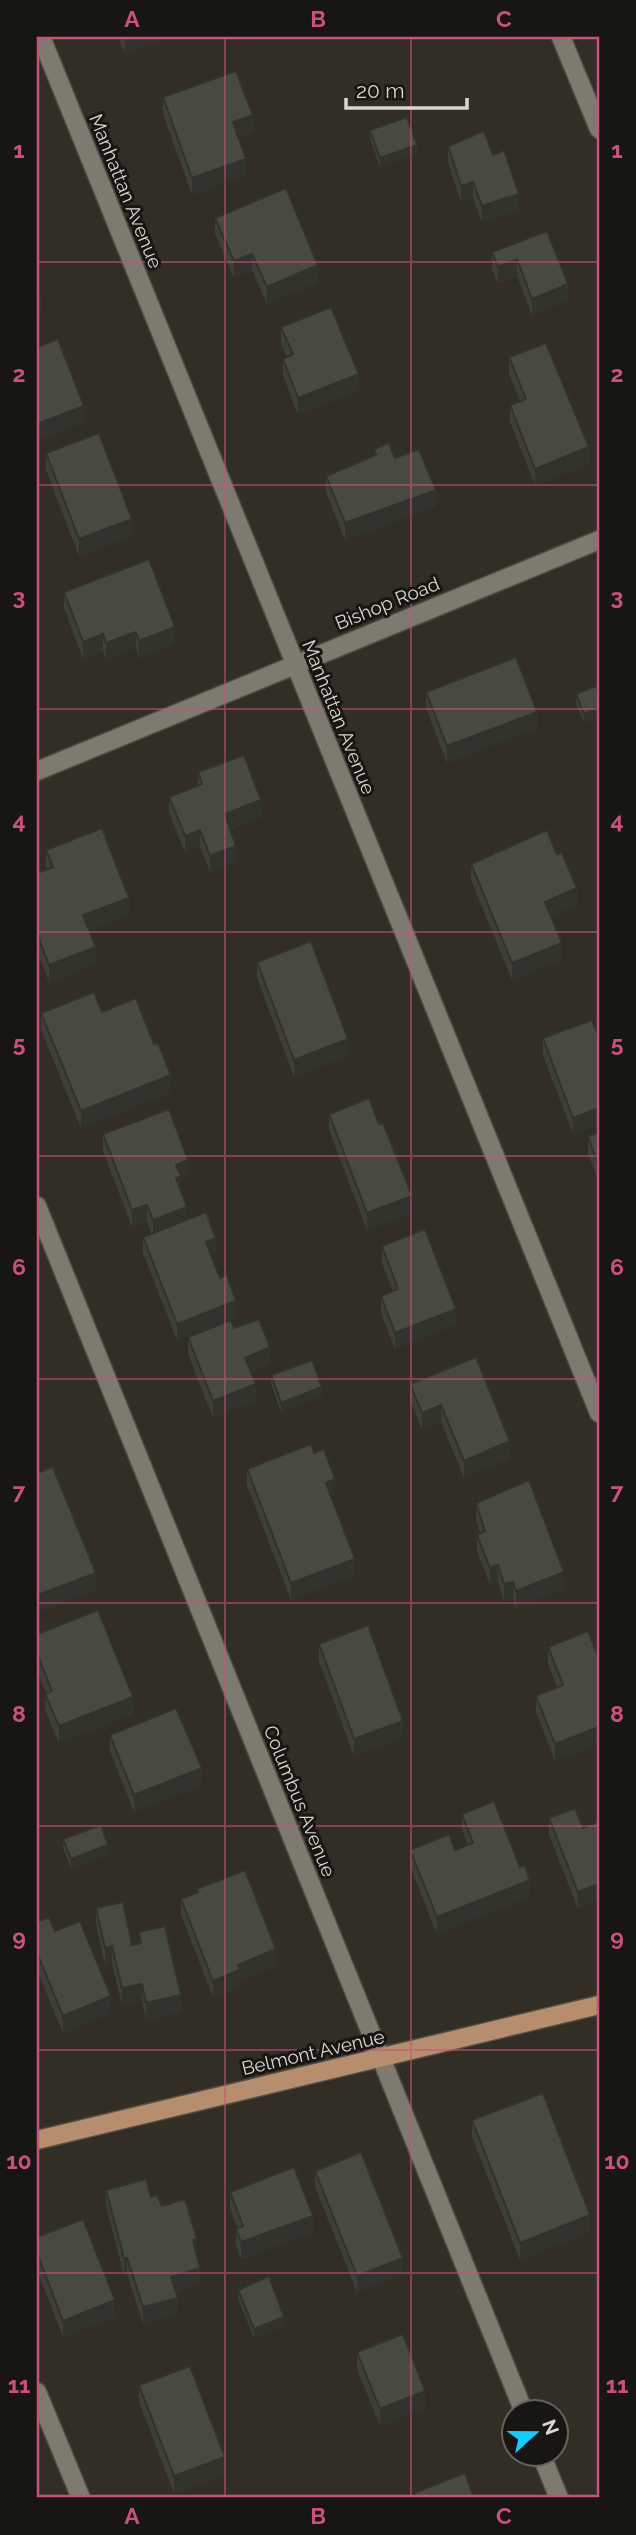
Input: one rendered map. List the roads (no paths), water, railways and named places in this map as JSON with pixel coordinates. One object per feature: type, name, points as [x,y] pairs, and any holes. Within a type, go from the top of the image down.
[{"type":"main road","name":"Belmont Avenue","points":[[37,2140],[599,2005]]},
{"type":"street","name":"Manhattan Avenue","points":[[41,37],[599,1413]]},
{"type":"street","points":[[561,37],[599,129]]},
{"type":"street","name":"Bishop Road","points":[[37,771],[599,540]]},
{"type":"street","name":"Columbus Avenue","points":[[37,1206],[518,2398]]},
{"type":"street","points":[[37,2392],[81,2498]]},
{"type":"street","points":[[546,2468],[559,2498]]}]
